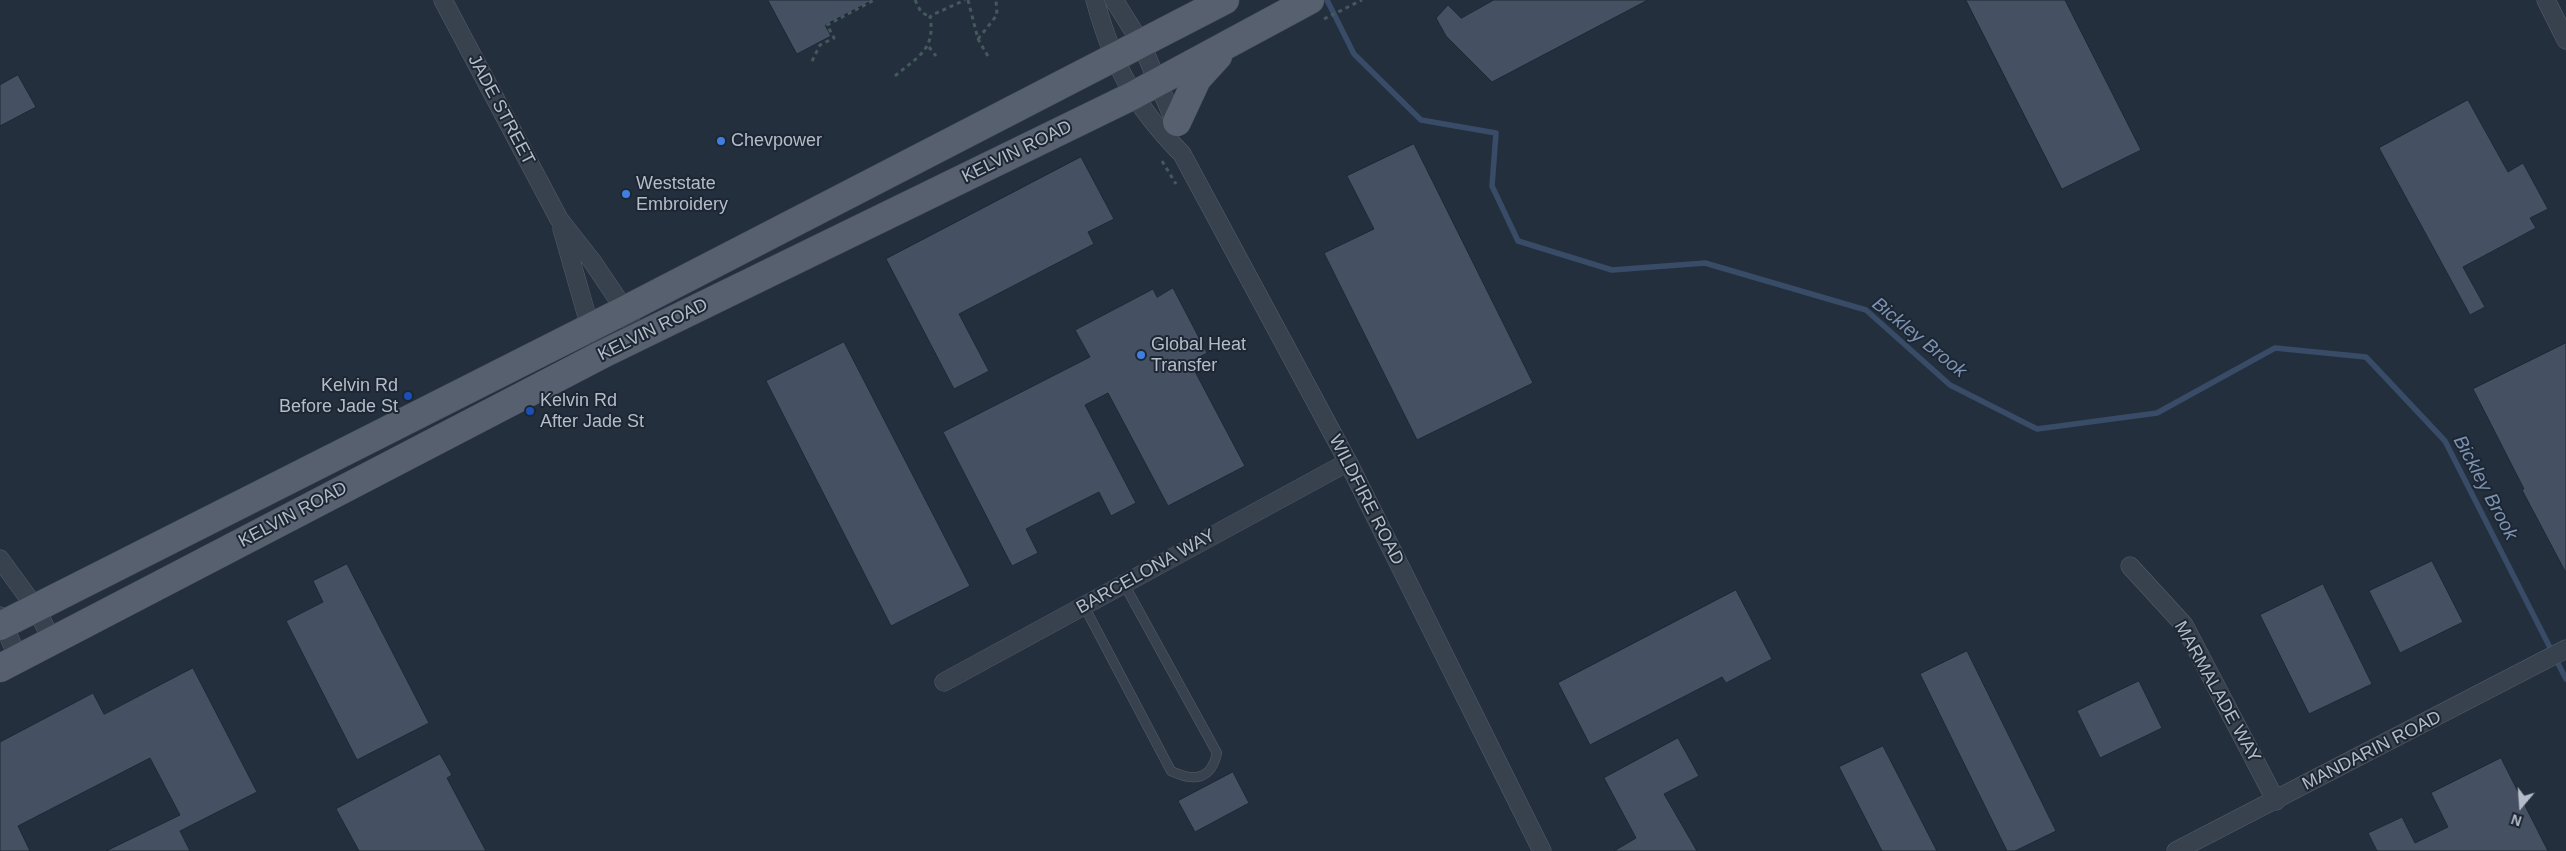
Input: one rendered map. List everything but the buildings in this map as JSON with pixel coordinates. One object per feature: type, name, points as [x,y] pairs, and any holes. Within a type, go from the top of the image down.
[{"type":"main road","name":"KELVIN ROAD","points":[[1,623],[624,310],[1224,0]]},
{"type":"main road","name":"KELVIN ROAD","points":[[9,663],[603,354],[1132,96],[1227,46],[1314,11]]},
{"type":"main road","points":[[1177,122],[1198,79],[1227,46]]},
{"type":"main road","points":[[395,425],[428,420],[438,423],[447,435]]},
{"type":"street","name":"JADE STREET","points":[[444,0],[559,219],[592,261],[624,310],[638,337]]},
{"type":"street","name":"WILDFIRE ROAD","points":[[1095,0],[1114,57],[1132,96],[1155,128],[1182,154],[1348,462],[1542,851]]},
{"type":"street","name":"WILDFIRE ROAD","points":[[1114,0],[1141,43],[1177,122],[1182,154]]},
{"type":"street","points":[[2546,0],[2566,40]]},
{"type":"street","name":"JADE STREET","points":[[559,219],[590,327],[603,354]]},
{"type":"street","name":"BARCELONA WAY","points":[[944,682],[1348,462]]},
{"type":"street","points":[[0,559],[34,608],[52,640]]},
{"type":"street","name":"MARMALADE WAY","points":[[2130,566],[2184,625],[2276,801]]},
{"type":"street","points":[[1,623],[9,663]]},
{"type":"street","name":"MANDARIN ROAD","points":[[2176,851],[2276,801],[2564,650]]},
{"type":"lane","points":[[1084,606],[1171,771],[1187,778],[1204,776],[1215,766],[1217,752],[1124,584]]},
{"type":"path","points":[[812,61],[820,45],[834,38],[827,25],[874,0]]},
{"type":"path","points":[[915,0],[921,12],[930,17]]},
{"type":"path","points":[[930,17],[967,0],[978,39],[989,58]]},
{"type":"path","points":[[978,39],[984,34],[997,15],[996,0]]},
{"type":"path","points":[[1314,11],[1362,0]]},
{"type":"path","points":[[895,76],[929,47],[933,33],[930,17]]},
{"type":"path","points":[[929,47],[936,56]]},
{"type":"path","points":[[1161,160],[1181,193]]},
{"type":"waterway","name":"Bickley Brook","points":[[1327,0],[1354,54],[1421,120],[1496,133],[1492,186],[1518,241],[1612,270],[1705,263],[1866,310],[1950,385],[2037,429],[2157,413],[2275,348],[2366,357],[2445,441],[2566,679]]},
{"type":"place","name":"Chevpower","points":[[721,141]]},
{"type":"place","name":"Weststate Embroidery","points":[[626,194]]},
{"type":"place","name":"Global Heat Transfer","points":[[1141,355]]},
{"type":"place","name":"Kelvin Rd Before Jade St","points":[[408,396]]},
{"type":"place","name":"Kelvin Rd After Jade St","points":[[530,411]]}]
